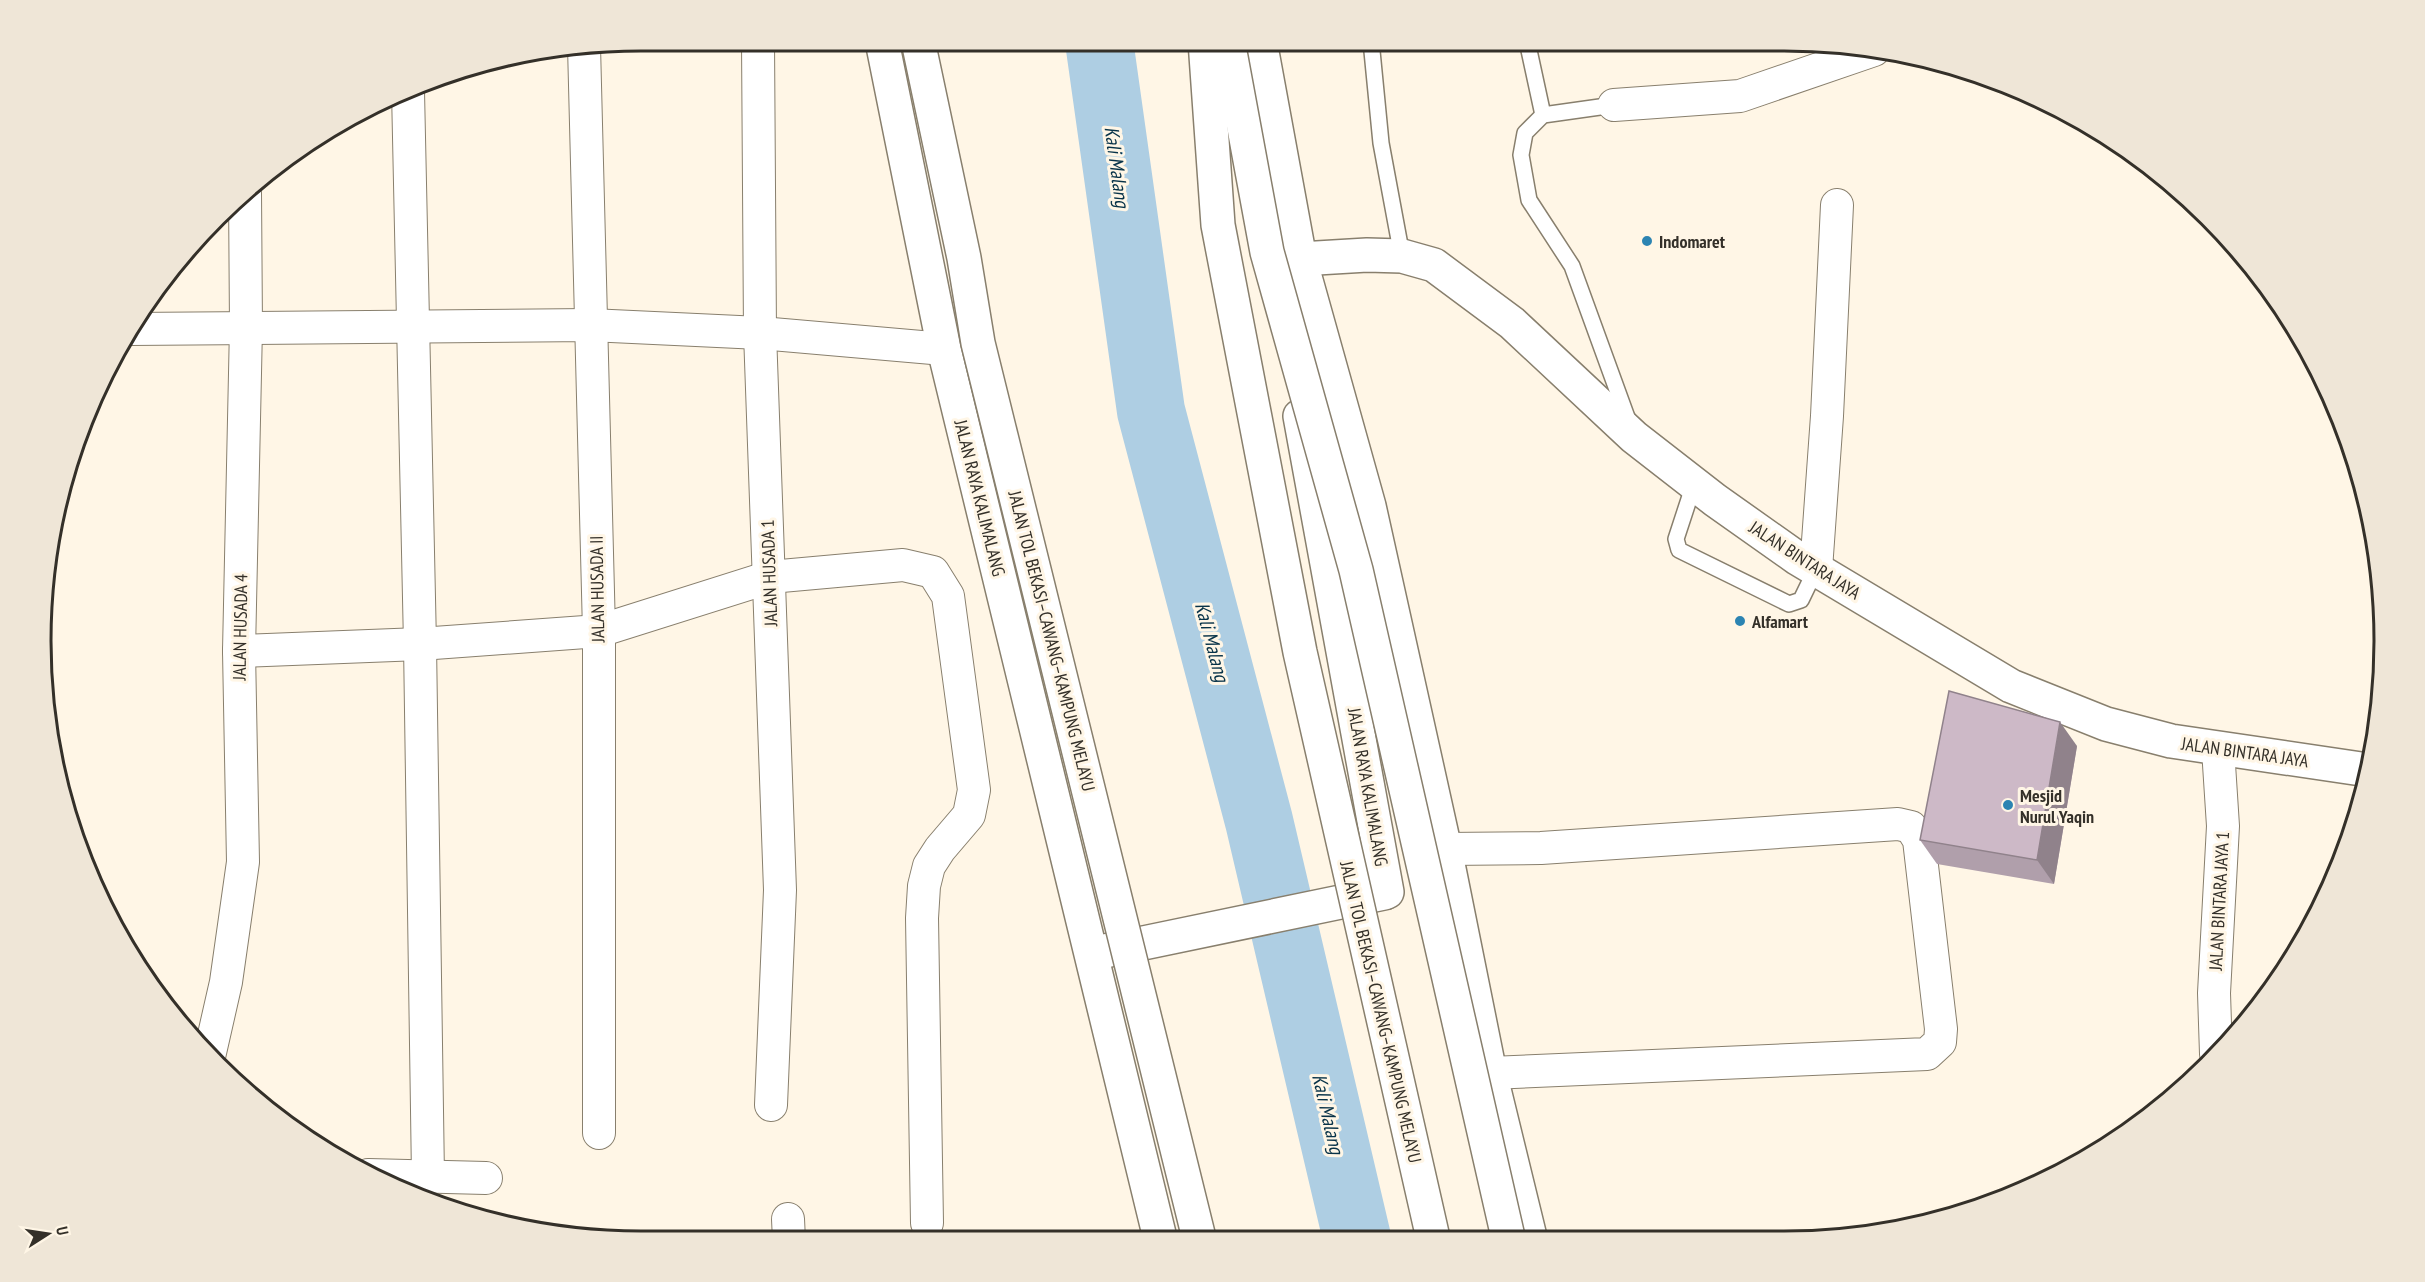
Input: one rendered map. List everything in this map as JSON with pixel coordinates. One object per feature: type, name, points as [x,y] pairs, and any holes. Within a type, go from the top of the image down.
[{"type":"main road","name":"JALAN RAYA KALIMALANG","points":[[884,51],[944,350],[1158,1231]]},
{"type":"main road","name":"JALAN TOL BEKASI–CAWANG–KAMPUNG MELAYU","points":[[920,51],[964,258],[978,343],[1197,1231]]},
{"type":"main road","name":"JALAN TOL BEKASI–CAWANG–KAMPUNG MELAYU","points":[[1206,51],[1218,225],[1300,652],[1431,1231]]},
{"type":"main road","points":[[1230,51],[1267,252],[1356,570],[1507,1231]]},
{"type":"main road","name":"JALAN RAYA KALIMALANG","points":[[1262,51],[1300,259],[1369,506],[1445,849],[1490,1073],[1529,1231]]},
{"type":"main road","name":"JALAN BINTARA JAYA","points":[[1300,259],[1367,255],[1402,256],[1434,265],[1512,323],[1634,437],[1694,484],[1816,569],[2011,686],[2106,724],[2171,741],[2360,769]]},
{"type":"main road","name":"JALAN RAYA KALIMALANG","points":[[1300,259],[1282,320],[1388,892]]},
{"type":"main road","name":"JALAN RAYA KALIMALANG","points":[[1090,954],[1451,881]]},
{"type":"street","name":"JALAN HUSADA 1","points":[[758,51],[760,333],[780,890],[771,1105]]},
{"type":"street","name":"JALAN HUSADA II","points":[[584,54],[599,631],[599,1133]]},
{"type":"street","points":[[1614,105],[1740,96],[1858,56]]},
{"type":"street","points":[[408,99],[420,644],[428,1177]]},
{"type":"street","name":"JALAN HUSADA 4","points":[[212,1045],[226,982],[243,862],[239,651],[246,327],[245,204]]},
{"type":"street","points":[[1816,569],[1827,416],[1837,205]]},
{"type":"street","points":[[140,329],[590,325],[760,333],[885,342],[944,350]]},
{"type":"street","points":[[239,651],[420,644],[599,631],[770,577],[903,565],[933,572],[948,596],[974,790],[969,815],[940,849],[929,866],[924,886],[922,918],[927,1223]]},
{"type":"street","name":"JALAN BINTARA JAYA 1","points":[[2216,1043],[2214,993],[2223,826],[2218,749]]},
{"type":"street","points":[[1445,849],[1541,848],[1898,824],[1911,827],[1919,840],[1941,1029],[1940,1042],[1928,1054],[1490,1073]]},
{"type":"street","points":[[393,1176],[486,1178]]},
{"type":"lane","points":[[1372,51],[1381,143],[1402,256]]},
{"type":"lane","points":[[1529,51],[1543,114]]},
{"type":"lane","points":[[1614,105],[1543,114],[1525,133],[1521,155],[1529,200],[1572,266],[1634,437]]},
{"type":"lane","points":[[1694,484],[1676,539],[1678,550],[1790,604],[1801,600],[1816,569]]},
{"type":"building","name":"Mesjid Nurul Yaqin","points":[[1949,691],[2060,722],[2037,860],[1920,840]]},
{"type":"waterway","name":"Kali Malang","points":[[1100,51],[1151,411],[1259,821],[1355,1231]]},
{"type":"place","name":"Indomaret","points":[[1647,241]]},
{"type":"place","name":"Alfamart","points":[[1740,621]]},
{"type":"place","name":"Mesjid Nurul Yaqin","points":[[2008,805]]}]
